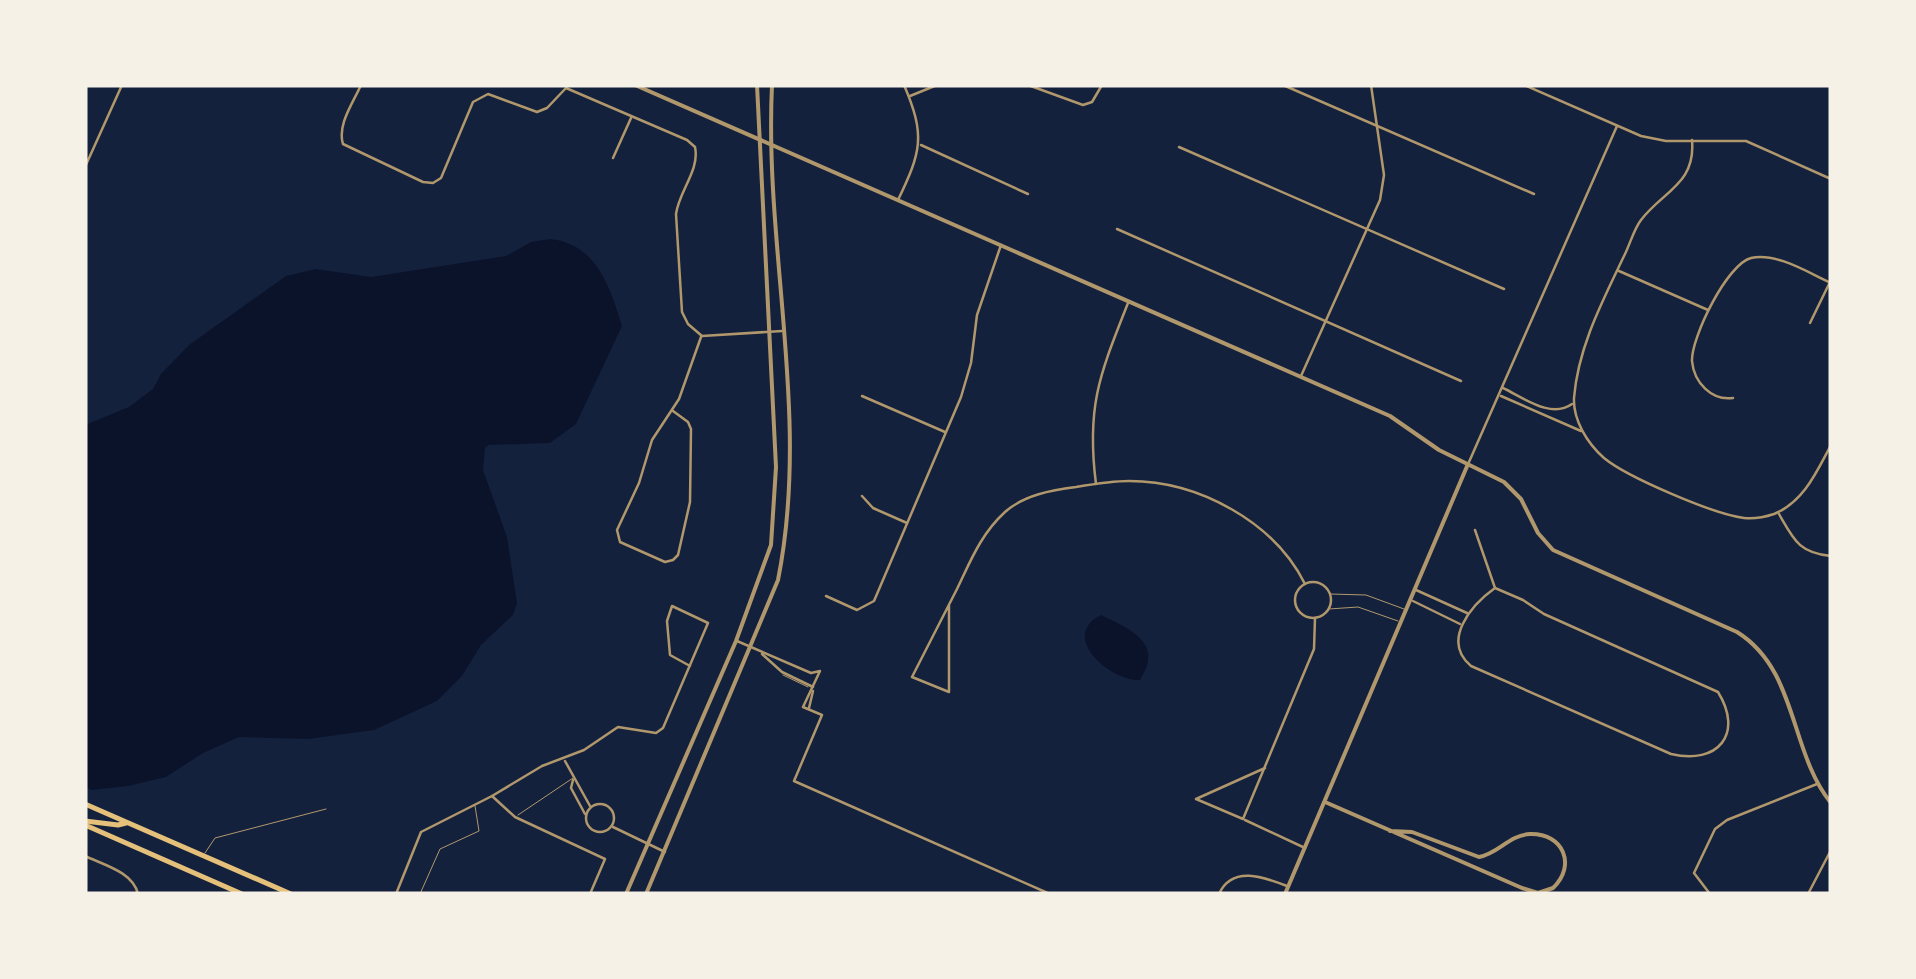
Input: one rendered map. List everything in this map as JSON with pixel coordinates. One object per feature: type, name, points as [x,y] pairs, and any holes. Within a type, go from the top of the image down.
[{"type":"highway","points":[[85,804],[291,894]]},
{"type":"highway","points":[[85,823],[127,822]]},
{"type":"highway","points":[[85,823],[242,894]]},
{"type":"street","points":[[85,167],[122,85]]},
{"type":"street","points":[[361,85],[343,125],[343,144],[422,182],[433,183],[441,178],[474,102],[488,94],[537,112],[547,108],[566,88],[687,140],[697,154],[676,214],[682,312],[688,324],[702,336],[784,330]]},
{"type":"street","points":[[635,85],[1390,416],[1439,450],[1493,475],[1514,490],[1538,533],[1554,550],[1737,632],[1755,644],[1775,669],[1818,784],[1831,803]]},
{"type":"street","points":[[626,894],[736,641],[771,546],[776,467],[757,85]]},
{"type":"street","points":[[646,894],[778,580],[788,530],[792,480],[772,145],[772,85]]},
{"type":"street","points":[[898,200],[921,145],[918,121],[904,85]]},
{"type":"street","points":[[909,96],[937,85]]},
{"type":"street","points":[[1028,85],[1083,105],[1092,102],[1102,85]]},
{"type":"street","points":[[1283,85],[1534,194]]},
{"type":"street","points":[[1300,377],[1380,200],[1384,175],[1371,85]]},
{"type":"street","points":[[1524,85],[1641,136],[1746,142],[1831,179]]},
{"type":"street","points":[[613,158],[632,116]]},
{"type":"street","points":[[1284,894],[1616,126]]},
{"type":"street","points":[[1692,140],[1694,156],[1687,173],[1641,220],[1585,344],[1574,403],[1582,432],[1620,470],[1746,518],[1778,513],[1802,494],[1817,476],[1831,445]]},
{"type":"street","points":[[921,145],[1028,194]]},
{"type":"street","points":[[1179,146],[1504,289]]},
{"type":"street","points":[[1117,228],[1461,382]]},
{"type":"street","points":[[826,596],[857,610],[874,601],[947,432],[971,363],[982,298],[1001,246]]},
{"type":"street","points":[[1733,398],[1721,400],[1706,391],[1692,361],[1724,279],[1738,264],[1754,257],[1788,264],[1830,283],[1810,323]]},
{"type":"street","points":[[1618,270],[1710,311]]},
{"type":"street","points":[[1096,484],[1090,439],[1092,410],[1102,370],[1128,302]]},
{"type":"street","points":[[673,411],[691,429],[690,502],[678,555],[665,562],[620,542],[616,536],[639,484],[652,440],[673,411],[702,336]]},
{"type":"street","points":[[1502,387],[1550,410],[1563,410],[1574,403]]},
{"type":"street","points":[[1498,395],[1582,432]]},
{"type":"street","points":[[862,396],[947,432]]},
{"type":"street","points":[[949,605],[949,692],[912,677],[970,556],[988,528],[1023,500],[1057,490],[1130,481],[1164,484],[1234,511],[1272,536],[1289,555],[1305,584]]},
{"type":"street","points":[[862,496],[873,508],[908,523]]},
{"type":"street","points":[[1778,513],[1801,548],[1831,556]]},
{"type":"street","points":[[1475,530],[1496,588],[1544,614],[1718,692],[1731,724],[1727,739],[1720,746],[1689,758],[1671,754],[1471,666],[1461,657],[1457,645],[1462,625],[1478,600],[1496,588]]},
{"type":"street","points":[[1305,584],[1322,585],[1330,594],[1329,609],[1315,618],[1302,614],[1295,604],[1296,593],[1305,584]]},
{"type":"street","points":[[1416,590],[1468,614]]},
{"type":"street","points":[[1412,600],[1462,625]]},
{"type":"street","points":[[396,894],[420,832],[542,766],[565,760],[618,727],[656,733],[663,728],[690,666],[708,623],[672,606],[667,622],[670,655],[690,666]]},
{"type":"street","points":[[1243,820],[1314,649],[1315,618]]},
{"type":"street","points":[[736,641],[811,673],[820,672],[806,708],[822,715],[794,780],[1050,894]]},
{"type":"street","points":[[761,653],[782,672],[814,687]]},
{"type":"street","points":[[565,760],[591,807]]},
{"type":"street","points":[[1265,768],[1196,799],[1305,848]]},
{"type":"street","points":[[573,778],[572,788],[587,826],[595,832],[605,832],[612,826],[614,816],[610,808],[601,804],[591,807],[586,816]]},
{"type":"street","points":[[1710,894],[1694,873],[1715,829],[1727,820],[1818,784]]},
{"type":"street","points":[[492,796],[515,817],[605,859],[590,894]]},
{"type":"street","points":[[1324,802],[1390,831],[1533,892],[1553,888],[1566,868],[1566,857],[1560,847],[1534,834],[1516,837],[1479,858],[1412,832],[1390,831]]},
{"type":"street","points":[[612,826],[665,852]]},
{"type":"street","points":[[1808,894],[1831,850]]},
{"type":"street","points":[[85,856],[125,875],[136,884],[138,894]]},
{"type":"street","points":[[1219,894],[1223,885],[1240,876],[1257,875],[1288,887]]},
{"type":"lane","points":[[1330,594],[1366,595],[1407,610]]},
{"type":"lane","points":[[1329,609],[1358,608],[1402,622]]},
{"type":"lane","points":[[515,817],[573,778]]},
{"type":"lane","points":[[420,894],[440,849],[478,831],[475,804]]},
{"type":"lane","points":[[204,856],[216,838],[326,809]]},
{"type":"water","points":[[550,239],[579,249],[590,258],[606,283],[622,326],[576,424],[550,443],[485,448],[483,470],[507,537],[517,603],[513,615],[481,645],[462,676],[437,701],[374,730],[308,739],[239,737],[203,753],[166,777],[128,786],[92,790],[85,787],[85,425],[129,407],[153,389],[161,374],[189,345],[286,276],[316,269],[371,277],[506,256],[531,242]]},
{"type":"water","points":[[1101,615],[1133,632],[1146,647],[1147,667],[1140,680],[1116,674],[1087,645],[1085,634],[1089,624]]}]
